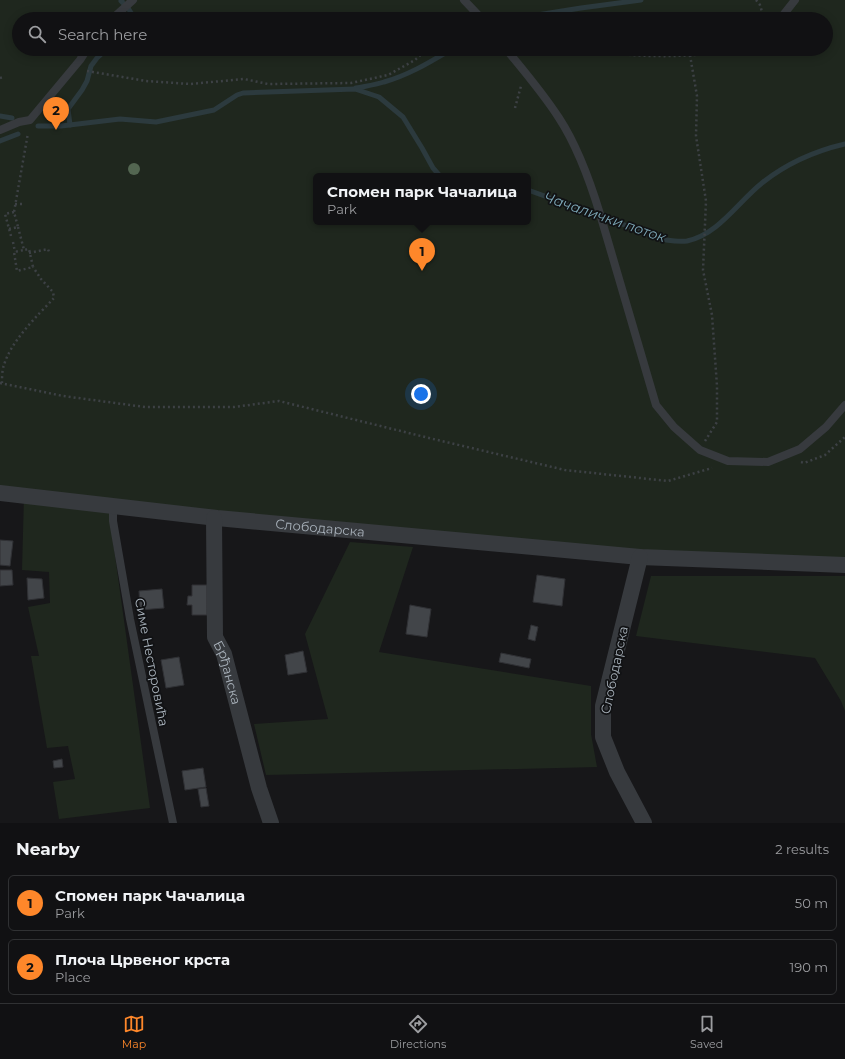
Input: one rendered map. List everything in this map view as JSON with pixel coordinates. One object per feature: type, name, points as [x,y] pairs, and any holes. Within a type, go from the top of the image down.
[{"type":"street","name":"Слободарска","points":[[0,493],[214,518],[640,557],[845,565]]},
{"type":"street","name":"Брђанска","points":[[214,518],[215,637],[224,654],[259,788],[271,823]]},
{"type":"street","name":"Слободарска","points":[[640,557],[604,706],[602,737],[617,772],[644,823]]},
{"type":"lane","points":[[120,12],[133,0]]},
{"type":"lane","points":[[464,0],[475,12]]},
{"type":"lane","points":[[786,12],[795,0]]},
{"type":"lane","points":[[0,130],[29,118],[83,56]]},
{"type":"lane","points":[[511,56],[559,118],[576,150],[591,185],[656,405],[674,428],[700,450],[728,461],[768,462],[800,449],[826,427],[845,405]]},
{"type":"lane","name":"Симе Несторовића","points":[[113,505],[113,521],[129,611],[173,823]]},
{"type":"path","points":[[756,0],[760,5],[762,12]]},
{"type":"path","points":[[87,71],[146,81],[190,84],[244,79],[268,84],[351,83],[388,75],[419,56]]},
{"type":"path","points":[[690,56],[697,96],[696,136],[706,201],[703,270],[712,315],[717,386],[717,422],[700,450]]},
{"type":"path","points":[[515,108],[524,72]]},
{"type":"path","points":[[24,250],[14,212],[29,118]]},
{"type":"path","points":[[15,204],[25,204]]},
{"type":"path","points":[[11,236],[5,214],[14,212]]},
{"type":"path","points":[[9,229],[18,227]]},
{"type":"path","points":[[13,242],[17,271],[33,267]]},
{"type":"path","points":[[15,252],[28,249],[33,267],[40,279],[53,292],[54,298],[27,327],[12,349],[4,365],[1,383],[63,396],[145,407],[220,408],[279,401],[422,437],[565,470],[668,481],[733,462]]},
{"type":"path","points":[[30,253],[48,249],[49,252]]},
{"type":"path","points":[[784,456],[804,463],[826,455],[845,437]]},
{"type":"shaded area","points":[[0,0],[845,0],[845,565],[640,557],[108,505],[150,808],[59,819],[53,782],[75,779],[68,746],[47,748],[31,656],[39,656],[28,607],[50,603],[49,572],[22,570],[24,496],[0,493]]},
{"type":"shaded area","points":[[350,542],[413,547],[379,652],[591,686],[591,734],[597,767],[266,775],[254,724],[328,719],[305,634]]},
{"type":"shaded area","points":[[651,576],[845,576],[845,711],[841,701],[815,658],[636,636]]},
{"type":"building","points":[[0,540],[13,541],[10,566],[0,565]]},
{"type":"building","points":[[0,570],[12,570],[13,585],[0,586]]},
{"type":"building","points":[[537,575],[565,579],[562,606],[533,602]]},
{"type":"building","points":[[27,578],[42,579],[44,598],[28,600]]},
{"type":"building","points":[[192,585],[207,585],[207,615],[192,615],[192,605],[187,605],[188,596],[192,596]]},
{"type":"building","points":[[162,589],[164,608],[140,610],[139,591]]},
{"type":"building","points":[[410,605],[431,609],[427,637],[406,634]]},
{"type":"building","points":[[531,625],[538,627],[535,641],[528,639]]},
{"type":"building","points":[[303,651],[307,672],[288,675],[285,655]]},
{"type":"building","points":[[501,653],[531,659],[529,668],[499,662]]},
{"type":"building","points":[[179,657],[184,685],[166,688],[161,660]]},
{"type":"building","points":[[62,759],[63,767],[54,768],[53,761]]},
{"type":"building","points":[[203,768],[206,787],[185,790],[182,771]]},
{"type":"building","points":[[206,788],[209,806],[201,807],[198,789]]},
{"type":"waterway","points":[[122,0],[121,1],[123,3]]},
{"type":"waterway","points":[[556,12],[641,0]]},
{"type":"waterway","points":[[128,8],[131,12]]},
{"type":"waterway","points":[[70,125],[68,109],[82,90],[87,81],[91,66],[99,56]]},
{"type":"waterway","points":[[356,88],[381,83],[402,76],[440,56]]},
{"type":"waterway","name":"Чачалички поток","points":[[38,126],[61,126],[120,119],[156,122],[214,110],[237,95],[243,93],[355,89],[379,97],[403,117],[437,173]]},
{"type":"waterway","name":"Чачалички поток","points":[[0,116],[12,118]]},
{"type":"waterway","points":[[0,141],[18,134]]},
{"type":"waterway","name":"Чачалички поток","points":[[531,191],[666,240],[687,241],[709,232],[771,176],[812,154],[845,144]]},
{"type":"place","name":"Плоча Црвеног крста","points":[[56,130]]},
{"type":"place","name":"Спомен парк Чачалица","points":[[422,271]]}]
